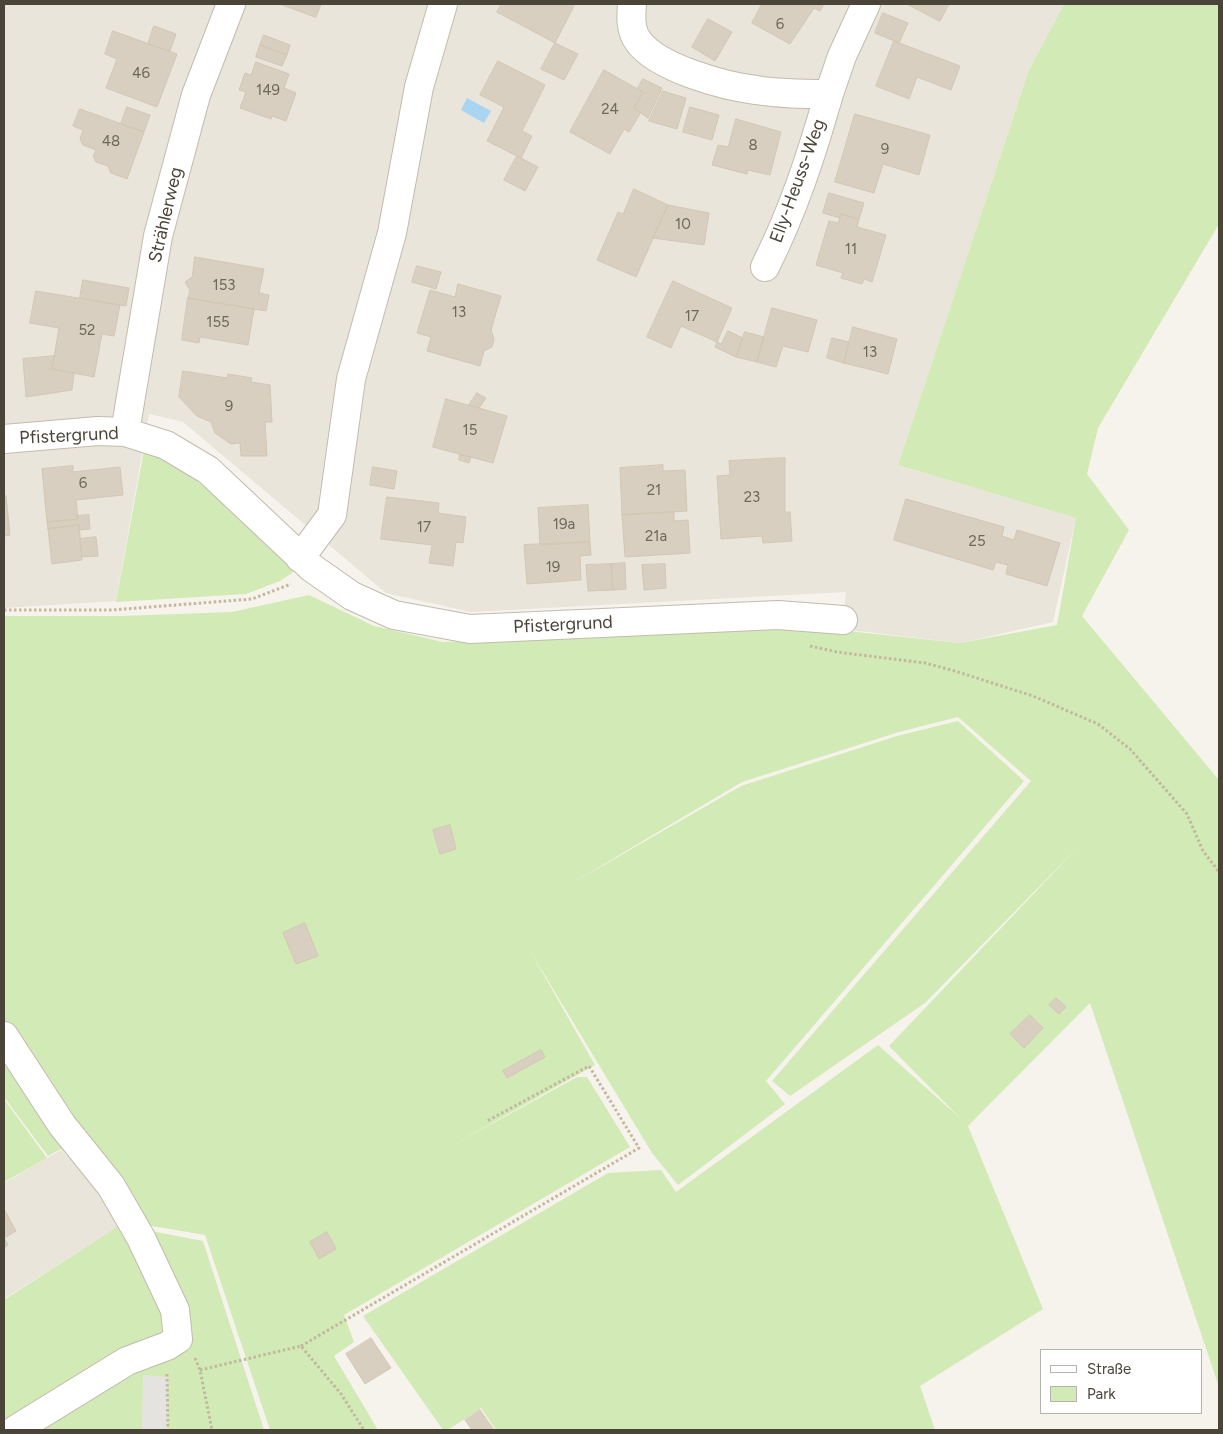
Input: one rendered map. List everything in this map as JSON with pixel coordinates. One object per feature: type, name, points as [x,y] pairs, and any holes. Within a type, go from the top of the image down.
[{"type":"street","name":"Strählerweg","points":[[125,432],[158,236],[196,95],[232,4]]},
{"type":"street","points":[[306,563],[332,515],[351,379],[392,233],[419,87],[443,4]]},
{"type":"street","name":"Elly-Heuss-Weg","points":[[632,4],[633,32],[638,41],[659,58],[678,68],[755,90],[829,94]]},
{"type":"street","name":"Elly-Heuss-Weg","points":[[764,267],[787,224],[808,165],[842,56],[866,4]]},
{"type":"street","name":"Pfistergrund","points":[[4,440],[98,431],[125,432],[166,445],[208,470],[306,563],[352,596],[394,615],[470,629],[778,615],[843,620]]},
{"type":"street","points":[[4,1036],[62,1125],[111,1186],[141,1238],[175,1310],[173,1342],[127,1361],[15,1430]]},
{"type":"path","points":[[4,610],[112,610],[252,599],[291,584],[306,563]]},
{"type":"path","points":[[808,646],[837,652],[925,663],[955,671],[1033,696],[1098,724],[1130,749],[1187,814],[1203,851],[1219,872]]},
{"type":"path","points":[[212,1430],[200,1370],[301,1346],[639,1148],[589,1066],[488,1121]]},
{"type":"path","points":[[168,1430],[173,1342]]},
{"type":"path","points":[[301,1346],[341,1394],[364,1430]]},
{"type":"shaded area","points":[[4,4],[1064,4],[1029,70],[898,465],[1076,518],[1053,622],[960,643],[842,629],[846,592],[471,612],[386,593],[183,422],[149,414],[116,601],[4,608]]},
{"type":"shaded area","points":[[61,1150],[103,1192],[122,1224],[4,1299],[4,1183]]},
{"type":"shaded area","points":[[143,1375],[167,1377],[168,1430],[142,1430]]},
{"type":"green space","points":[[1064,4],[1219,4],[1219,224],[1098,428],[1087,474],[1129,530],[1082,616],[1219,780],[1219,1387],[1090,1003],[968,1126],[1043,1309],[920,1386],[935,1430],[496,1430],[481,1408],[448,1430],[443,1430],[363,1316],[608,1173],[661,1170],[676,1192],[878,1045],[960,1118],[889,1046],[1081,844],[925,1003],[790,1096],[772,1081],[1031,781],[958,717],[899,732],[742,782],[569,885],[741,786],[897,736],[958,721],[1024,781],[766,1081],[785,1104],[678,1185],[652,1153],[529,949],[595,1065],[446,1149],[577,1077],[587,1077],[630,1147],[344,1315],[354,1342],[334,1356],[378,1430],[270,1430],[205,1235],[123,1221],[103,1187],[61,1149],[48,1156],[4,1097],[4,616],[121,616],[232,612],[309,595],[374,626],[443,642],[810,627],[960,643],[1057,625],[1076,518],[898,465],[1029,70]]},
{"type":"green space","points":[[144,450],[185,472],[205,487],[296,570],[280,581],[246,594],[116,602]]},
{"type":"green space","points":[[4,1099],[47,1158],[4,1182]]},
{"type":"green space","points":[[120,1225],[203,1241],[264,1430],[4,1430],[4,1300]]},
{"type":"water","points":[[467,98],[491,111],[484,123],[461,110]]},
{"type":"building","points":[[280,4],[321,4],[316,17]]},
{"type":"building","points":[[502,4],[575,4],[555,43],[497,12]]},
{"type":"building","points":[[762,4],[824,4],[820,11],[814,8],[790,44],[752,23]]},
{"type":"building","points":[[907,4],[949,4],[940,21]]},
{"type":"building","points":[[883,13],[908,23],[899,43],[875,33]]},
{"type":"building","points":[[708,19],[732,32],[715,61],[692,47]]},
{"type":"building","points":[[154,26],[176,34],[170,51],[148,44]]},
{"type":"building","points":[[113,31],[177,54],[157,107],[106,88],[117,59],[105,54]]},
{"type":"building","points":[[264,35],[290,45],[287,55],[260,45]]},
{"type":"building","points":[[894,41],[960,66],[951,90],[917,77],[909,99],[876,86]]},
{"type":"building","points":[[555,43],[578,54],[564,80],[541,69]]},
{"type":"building","points":[[260,45],[287,55],[282,66],[256,57]]},
{"type":"building","points":[[498,61],[545,85],[522,131],[532,136],[521,158],[487,141],[504,107],[480,95]]},
{"type":"building","points":[[256,62],[289,74],[284,88],[296,93],[286,121],[272,116],[271,119],[240,108],[246,92],[239,90],[245,73],[251,75]]},
{"type":"building","points":[[604,70],[643,92],[634,108],[641,112],[629,132],[624,129],[610,154],[570,132]]},
{"type":"building","points":[[643,79],[662,88],[648,118],[634,108],[643,92],[638,88]]},
{"type":"building","points":[[663,91],[686,98],[677,129],[649,121]]},
{"type":"building","points":[[127,107],[150,115],[144,132],[121,124]]},
{"type":"building","points":[[690,107],[719,115],[712,140],[683,132]]},
{"type":"building","points":[[80,109],[144,132],[127,179],[111,173],[108,166],[96,162],[93,156],[96,150],[83,145],[80,139],[83,130],[73,126]]},
{"type":"building","points":[[855,114],[930,135],[919,175],[883,164],[874,193],[835,182]]},
{"type":"building","points":[[736,119],[781,132],[770,175],[748,170],[747,174],[712,165],[718,145],[728,147]]},
{"type":"building","points":[[517,156],[538,167],[525,191],[504,180]]},
{"type":"building","points":[[634,189],[668,205],[636,277],[597,260],[618,212],[623,214]]},
{"type":"building","points":[[829,193],[864,203],[859,219],[841,214],[840,218],[823,213]]},
{"type":"building","points":[[668,205],[709,213],[704,245],[653,238]]},
{"type":"building","points":[[841,214],[859,219],[857,227],[886,235],[872,282],[864,279],[862,284],[841,278],[843,273],[816,265],[829,221],[838,223]]},
{"type":"building","points":[[195,257],[264,269],[259,293],[269,295],[266,311],[188,298],[190,290],[185,282],[192,277]]},
{"type":"building","points":[[417,266],[441,272],[436,289],[412,282]]},
{"type":"building","points":[[83,280],[129,288],[126,306],[80,298]]},
{"type":"building","points":[[673,281],[732,308],[717,342],[681,326],[671,348],[647,337]]},
{"type":"building","points":[[458,284],[501,296],[491,330],[494,339],[492,347],[484,351],[480,366],[427,351],[431,337],[417,333],[430,290],[455,297]]},
{"type":"building","points":[[36,291],[120,305],[114,336],[102,334],[94,377],[52,369],[59,328],[30,323]]},
{"type":"building","points":[[188,298],[254,309],[248,345],[200,337],[199,343],[182,340]]},
{"type":"building","points":[[772,308],[817,320],[808,352],[783,346],[776,367],[757,362]]},
{"type":"building","points":[[853,327],[897,339],[888,374],[844,363]]},
{"type":"building","points":[[728,331],[743,338],[736,357],[715,347],[717,342],[721,344]]},
{"type":"building","points":[[745,332],[764,337],[757,362],[736,357]]},
{"type":"building","points":[[832,338],[849,342],[844,363],[827,358]]},
{"type":"building","points":[[54,356],[52,369],[74,373],[72,390],[26,397],[23,359]]},
{"type":"building","points":[[183,371],[227,378],[228,374],[252,378],[251,382],[270,385],[272,422],[265,422],[267,456],[241,456],[240,443],[231,444],[215,433],[211,422],[197,416],[179,397]]},
{"type":"building","points":[[477,393],[486,398],[479,408],[469,405]]},
{"type":"building","points":[[446,399],[507,416],[493,463],[433,447]]},
{"type":"building","points":[[460,455],[471,457],[469,463],[459,460]]},
{"type":"building","points":[[785,458],[785,512],[790,512],[792,541],[763,543],[762,536],[721,539],[717,476],[730,475],[729,461]]},
{"type":"building","points":[[663,465],[663,471],[685,470],[687,511],[622,515],[620,468]]},
{"type":"building","points":[[73,466],[73,472],[120,467],[123,495],[76,500],[78,519],[47,522],[42,469]]},
{"type":"building","points":[[373,467],[397,471],[394,489],[370,485]]},
{"type":"building","points":[[6,496],[10,535],[4,536],[4,497]]},
{"type":"building","points":[[387,497],[439,503],[438,513],[466,517],[463,543],[456,542],[453,566],[429,563],[432,545],[381,539]]},
{"type":"building","points":[[906,499],[1004,527],[1002,536],[1014,540],[1017,530],[1060,543],[1047,586],[1006,574],[1008,565],[996,562],[993,570],[894,540]]},
{"type":"building","points":[[588,505],[590,542],[540,545],[538,508]]},
{"type":"building","points":[[674,512],[674,521],[688,520],[690,553],[625,557],[622,515]]},
{"type":"building","points":[[89,515],[90,529],[79,530],[79,525],[48,529],[47,522],[78,519],[77,516]]},
{"type":"building","points":[[79,525],[82,560],[52,564],[48,529]]},
{"type":"building","points":[[96,537],[98,556],[82,557],[80,539]]},
{"type":"building","points":[[590,542],[591,555],[580,556],[581,580],[527,584],[524,545]]},
{"type":"building","points":[[625,563],[626,589],[613,590],[611,564]]},
{"type":"building","points":[[611,564],[613,590],[588,591],[586,565]]},
{"type":"building","points":[[665,564],[666,588],[644,590],[642,565]]},
{"type":"building","points":[[450,825],[456,849],[440,854],[433,830]]},
{"type":"building","points":[[305,923],[318,956],[296,964],[283,933]]},
{"type":"building","points":[[1056,998],[1066,1007],[1059,1014],[1049,1005]]},
{"type":"building","points":[[1030,1015],[1043,1028],[1024,1048],[1010,1034]]},
{"type":"building","points":[[541,1050],[545,1057],[507,1078],[503,1071]]},
{"type":"building","points":[[4,1209],[16,1231],[4,1238]]},
{"type":"building","points":[[327,1232],[336,1249],[319,1259],[310,1242]]},
{"type":"building","points":[[4,1238],[8,1245],[4,1248]]},
{"type":"building","points":[[371,1338],[391,1368],[365,1384],[346,1354]]},
{"type":"building","points":[[480,1410],[494,1430],[472,1430],[465,1420]]}]
